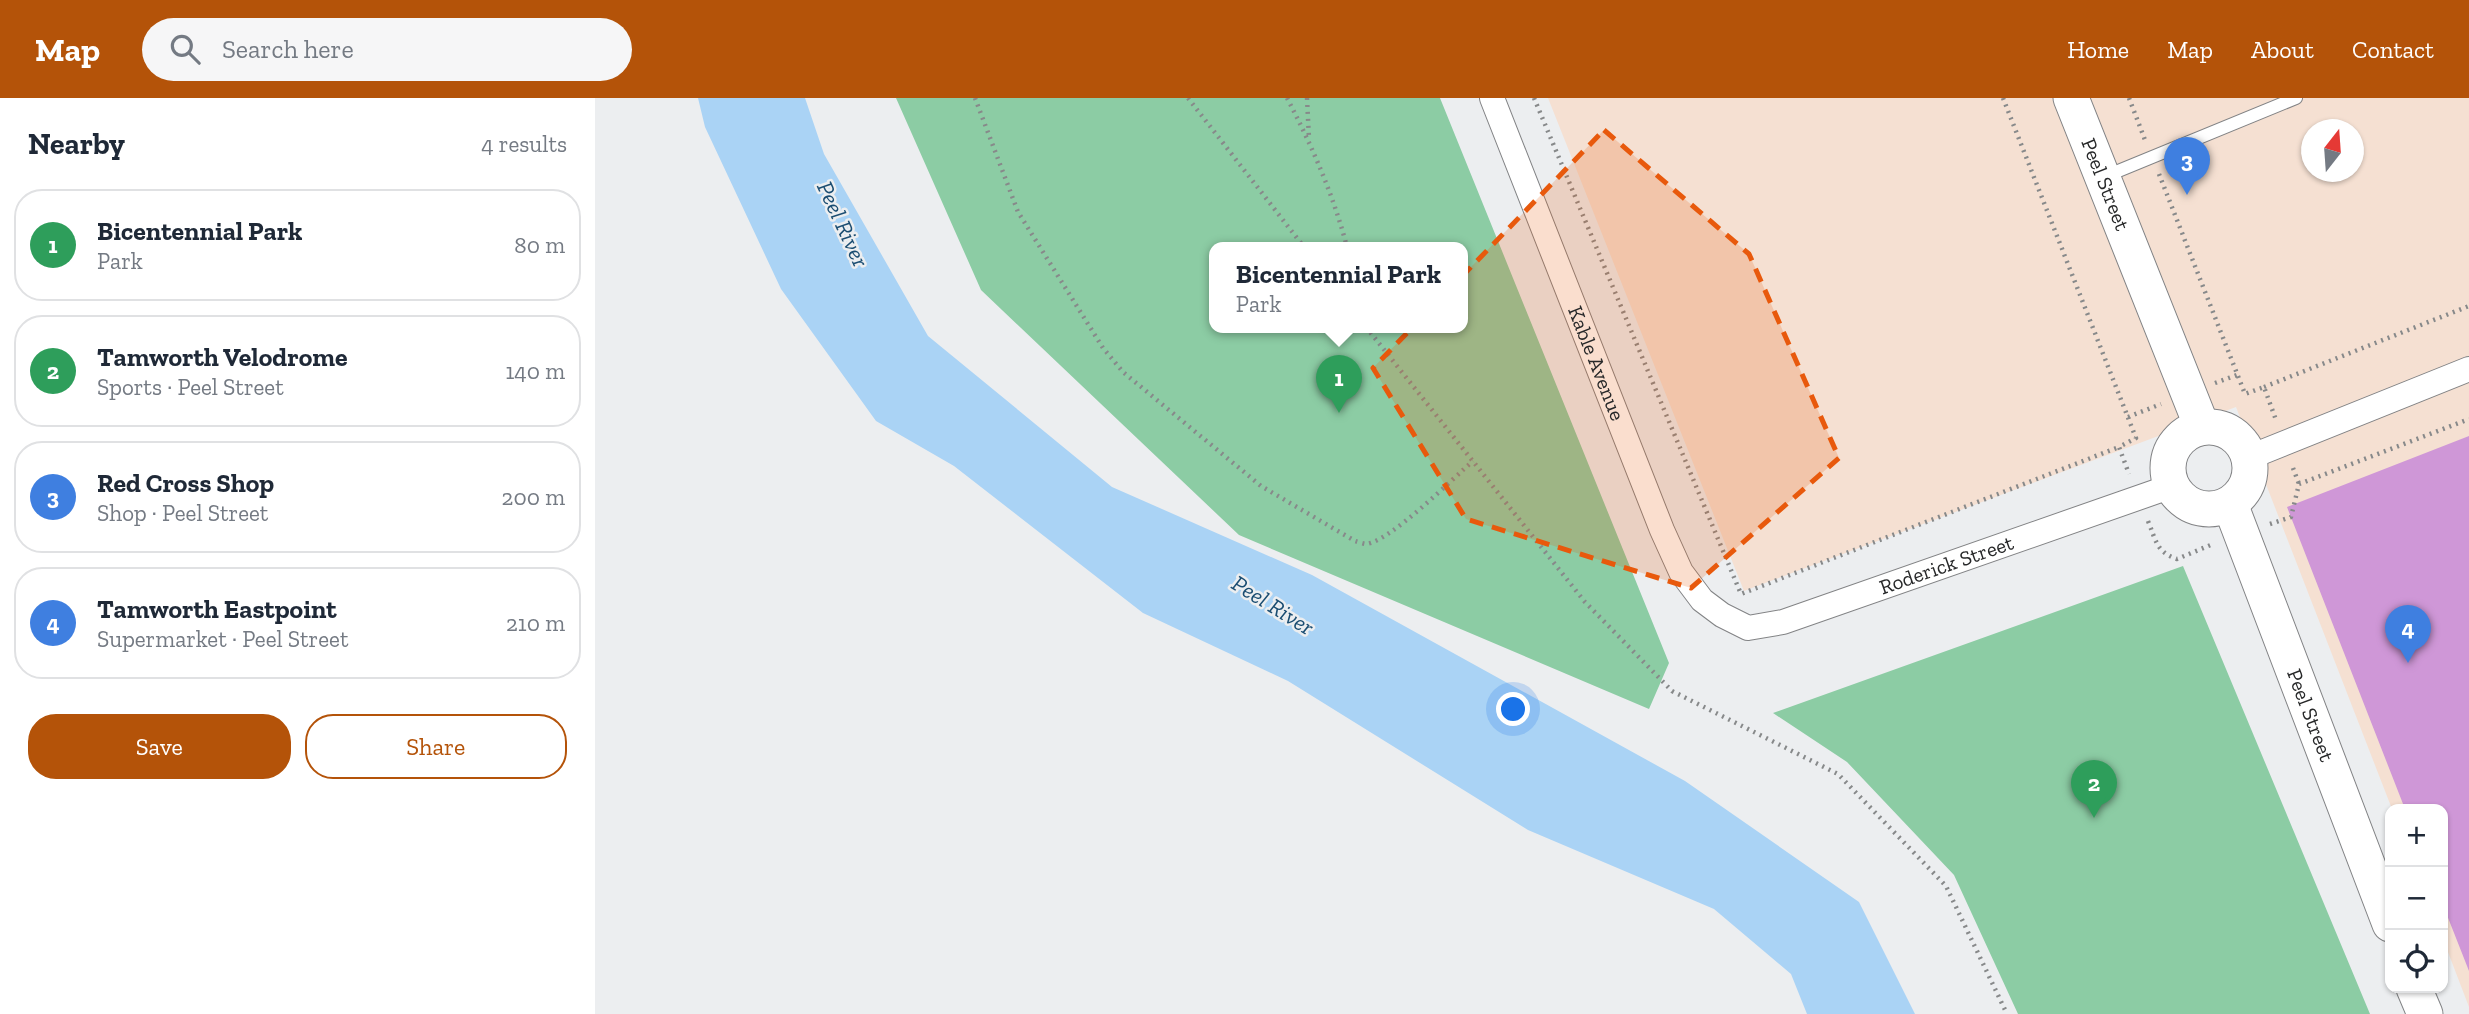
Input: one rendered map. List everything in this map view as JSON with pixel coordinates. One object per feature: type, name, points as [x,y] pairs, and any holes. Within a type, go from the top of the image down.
[{"type":"main road","name":"Peel Street","points":[[2071,98],[2202,427]]},
{"type":"main road","points":[[2202,427],[2226,429],[2245,446],[2250,457],[2248,484],[2241,496],[2217,509],[2203,509],[2179,497],[2168,474],[2168,461],[2179,438],[2202,427]]},
{"type":"main road","name":"Peel Street","points":[[2230,504],[2385,911]]},
{"type":"main road","points":[[2416,993],[2424,1014]]},
{"type":"street","name":"Kable Avenue","points":[[1492,98],[1662,530],[1681,572],[1702,600],[1722,615]]},
{"type":"street","points":[[2250,457],[2469,369]]},
{"type":"street","name":"Roderick Street","points":[[1722,615],[1748,628],[1783,622],[2172,486]]},
{"type":"lane","points":[[2102,177],[2296,98]]},
{"type":"path","points":[[975,98],[1018,212],[1103,348],[1123,372],[1261,486],[1355,541],[1365,544],[1379,539],[1402,523],[1473,461]]},
{"type":"path","points":[[1188,98],[1300,242]]},
{"type":"path","points":[[1287,98],[1309,140],[1334,200],[1346,242]]},
{"type":"path","points":[[1307,98],[1309,140]]},
{"type":"path","points":[[1534,98],[1741,594],[2119,447]]},
{"type":"path","points":[[2129,98],[2245,394],[2469,306]]},
{"type":"path","points":[[1371,333],[1585,602],[1672,691],[1838,774],[1946,886],[2007,1014]]},
{"type":"path","points":[[2264,387],[2299,484]]},
{"type":"highlighted area","points":[[1604,130],[1749,254],[1839,458],[1691,588],[1466,519],[1373,368]]},
{"type":"shaded area","points":[[1548,98],[2469,98],[2469,1007],[2448,952],[2448,804],[2390,804],[2236,407],[1744,591]]},
{"type":"green space","points":[[896,98],[1440,98],[1669,663],[1649,709],[1239,535],[981,290]]},
{"type":"green space","points":[[2183,566],[2370,1014],[2018,1014],[1954,875],[1847,762],[1773,713]]},
{"type":"water","name":"Peel River","points":[[698,98],[805,98],[824,154],[928,336],[1112,487],[1312,575],[1685,781],[1859,902],[1915,1014],[1807,1014],[1791,974],[1714,909],[1528,830],[1288,681],[1143,613],[954,466],[876,421],[781,289],[705,127]]},
{"type":"building","points":[[2469,436],[2469,971],[2448,918],[2448,804],[2403,804],[2287,507]]},
{"type":"place","name":"Red Cross Shop","points":[[2187,195]]},
{"type":"place","name":"Bicentennial Park","points":[[1339,413]]},
{"type":"place","name":"Tamworth Eastpoint","points":[[2408,663]]},
{"type":"place","name":"Tamworth Velodrome","points":[[2094,818]]}]
